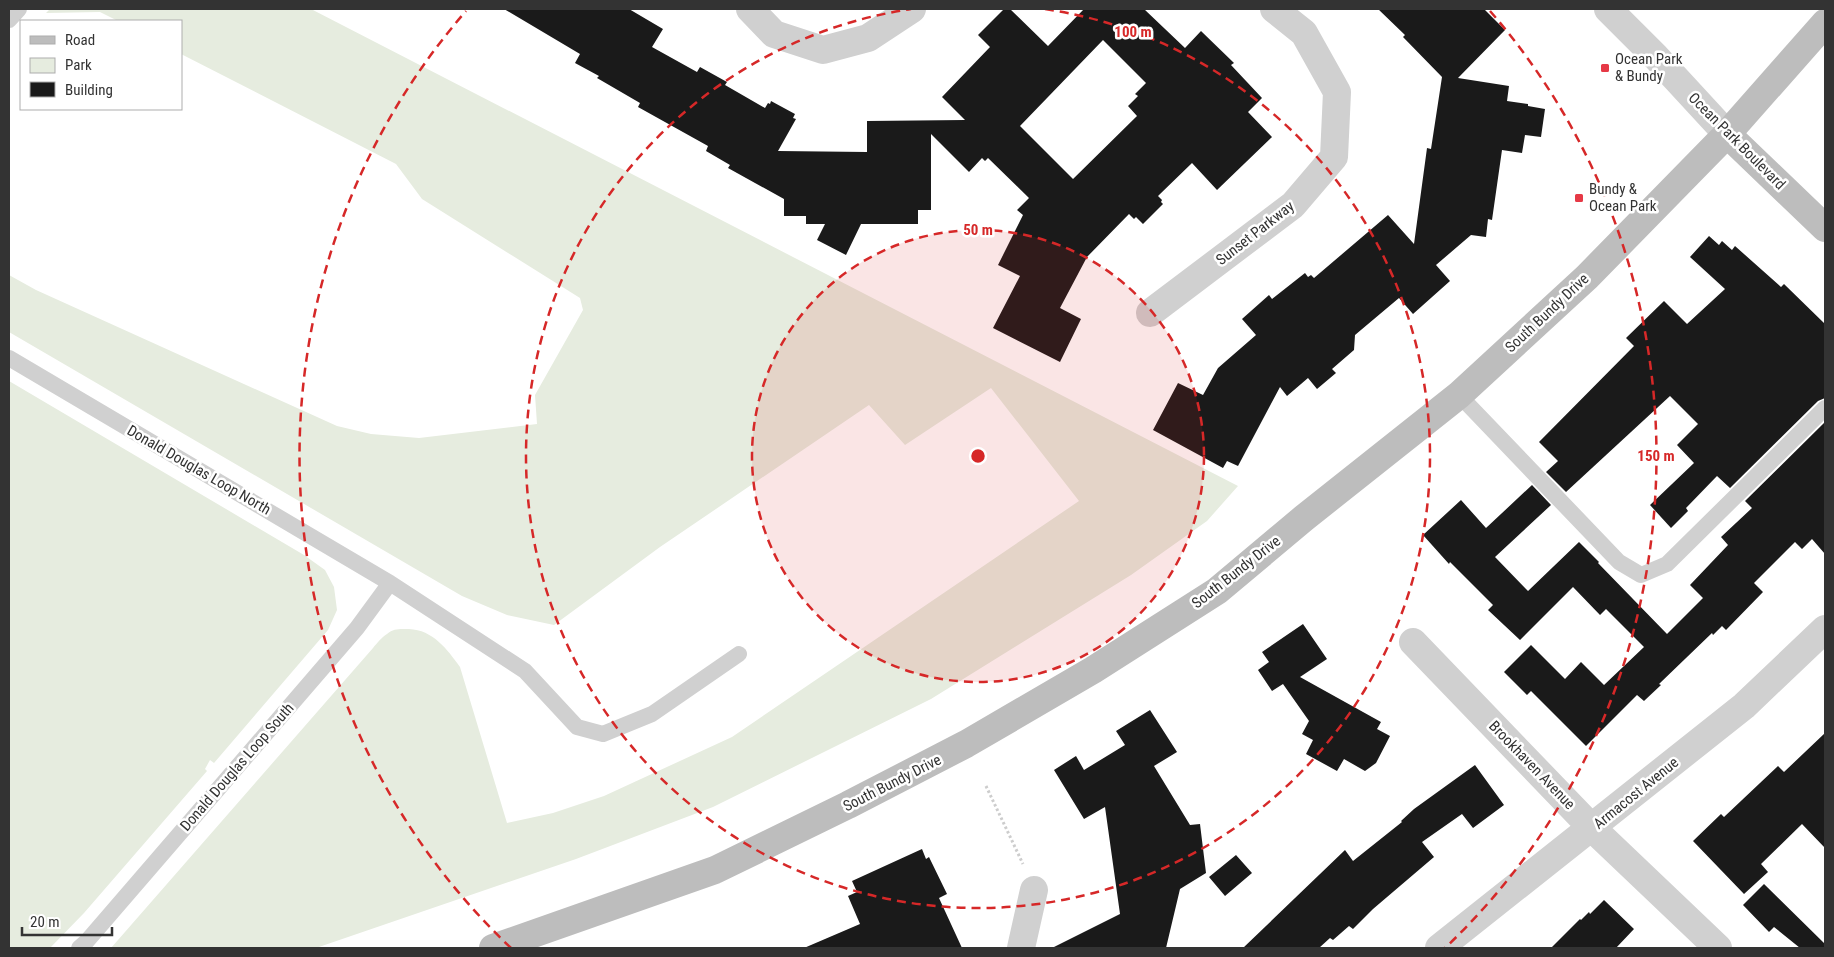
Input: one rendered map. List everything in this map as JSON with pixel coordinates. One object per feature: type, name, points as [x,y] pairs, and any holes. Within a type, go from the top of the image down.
[{"type":"main road","name":"South Bundy Drive","points":[[493,948],[715,870],[848,806],[966,744],[1094,670],[1217,591],[1304,518],[1459,395],[1587,277],[1727,134],[1825,23]]},
{"type":"main road","name":"Ocean Park Boulevard","points":[[1727,134],[1825,228]]},
{"type":"street","points":[[750,9],[774,34],[823,50],[868,38],[912,9]]},
{"type":"street","name":"Sunset Parkway","points":[[1150,313],[1293,205],[1334,157],[1337,92],[1304,34],[1274,9]]},
{"type":"street","name":"Ocean Park Boulevard","points":[[1608,9],[1656,57],[1727,134]]},
{"type":"street","name":"Armacost Avenue","points":[[1439,948],[1744,706],[1825,629]]},
{"type":"street","name":"Brookhaven Avenue","points":[[1413,642],[1592,828],[1718,948]]},
{"type":"street","points":[[1021,948],[1034,890]]},
{"type":"lane","points":[[19,9],[9,20],[20,26]]},
{"type":"lane","name":"Donald Douglas Loop North","points":[[9,358],[390,583],[525,671],[577,727],[603,734],[652,714],[739,654]]},
{"type":"lane","points":[[1459,395],[1619,562],[1641,576],[1667,564],[1825,408]]},
{"type":"lane","name":"Donald Douglas Loop South","points":[[79,948],[357,628],[390,583]]},
{"type":"path","points":[[986,786],[1034,890]]},
{"type":"green space","points":[[50,9],[311,9],[1238,486],[1207,521],[1131,575],[931,699],[713,807],[576,859],[316,948],[111,948],[378,642],[392,631],[409,629],[425,633],[439,642],[460,667],[507,823],[553,813],[604,796],[732,737],[1079,501],[991,388],[905,445],[869,405],[660,547],[554,625],[507,615],[462,596],[9,332],[9,275],[36,290],[337,426],[371,434],[419,438],[537,424],[535,395],[583,310],[580,298],[422,199],[396,164],[182,55],[182,20],[116,20],[100,12],[46,13]]},
{"type":"green space","points":[[9,381],[304,555],[325,570],[334,587],[337,610],[328,630],[214,763],[210,760],[205,769],[207,771],[84,913],[50,948],[9,948]]},
{"type":"building","points":[[504,9],[629,9],[663,29],[652,47],[697,72],[700,67],[727,82],[725,85],[765,108],[771,101],[795,114],[793,118],[796,119],[778,151],[867,152],[867,121],[965,120],[942,97],[990,47],[978,35],[1004,9],[1010,9],[1048,46],[1084,9],[1144,9],[1185,48],[1201,31],[1234,63],[1231,65],[1262,98],[1248,112],[1272,137],[1217,190],[1192,163],[1158,196],[1163,204],[1143,224],[1136,217],[1134,219],[1129,214],[1087,257],[1060,308],[1081,319],[1060,362],[993,328],[1020,276],[998,265],[1023,215],[1017,210],[1029,198],[988,158],[985,161],[982,158],[969,172],[931,134],[931,210],[918,210],[918,224],[861,224],[846,255],[817,240],[825,224],[806,224],[806,216],[784,216],[784,199],[728,168],[730,165],[706,151],[708,146],[638,107],[640,103],[597,78],[599,76],[575,63],[580,54]],"holes":[[[1103,40],[1146,83],[1135,94],[1138,96],[1128,106],[1137,116],[1073,179],[1020,126]]]},
{"type":"building","points":[[1378,9],[1484,9],[1505,30],[1458,78],[1509,86],[1507,101],[1545,109],[1541,137],[1525,135],[1522,153],[1502,150],[1492,220],[1488,219],[1486,237],[1471,235],[1436,265],[1450,281],[1413,314],[1399,298],[1355,335],[1354,350],[1332,369],[1336,373],[1317,389],[1308,378],[1287,396],[1280,387],[1238,466],[1227,461],[1223,468],[1153,430],[1178,383],[1203,395],[1218,368],[1256,335],[1242,319],[1269,295],[1272,299],[1305,273],[1308,277],[1311,275],[1314,278],[1388,215],[1414,244],[1427,148],[1431,149],[1442,77],[1403,37],[1405,35]]},
{"type":"building","points":[[1709,236],[1719,245],[1722,241],[1732,250],[1735,246],[1781,287],[1784,284],[1825,324],[1825,398],[1818,401],[1730,488],[1717,476],[1686,508],[1688,511],[1671,528],[1650,505],[1694,463],[1677,445],[1698,424],[1670,396],[1566,492],[1546,472],[1558,461],[1539,442],[1634,346],[1626,338],[1664,301],[1687,324],[1725,289],[1690,257]]},
{"type":"building","points":[[1825,422],[1825,554],[1812,539],[1802,549],[1795,542],[1754,583],[1763,592],[1726,630],[1722,626],[1713,635],[1712,633],[1644,701],[1637,695],[1586,746],[1531,691],[1527,695],[1504,672],[1531,645],[1565,679],[1581,662],[1604,685],[1644,647],[1606,609],[1600,615],[1573,587],[1520,640],[1488,610],[1493,605],[1450,562],[1449,564],[1423,535],[1461,500],[1486,528],[1532,485],[1551,505],[1495,557],[1528,591],[1579,542],[1667,634],[1703,598],[1690,585],[1728,545],[1721,537],[1752,508],[1745,501]]},
{"type":"building","points":[[1303,624],[1327,659],[1300,677],[1381,722],[1377,729],[1390,736],[1376,763],[1365,771],[1344,759],[1337,771],[1306,754],[1313,740],[1302,734],[1309,721],[1283,684],[1272,691],[1258,670],[1269,662],[1262,652]]},
{"type":"building","points":[[1150,710],[1177,752],[1154,766],[1190,825],[1200,824],[1206,873],[1180,889],[1166,948],[1052,948],[1120,914],[1105,807],[1084,819],[1054,770],[1076,756],[1084,770],[1125,745],[1116,731]]},
{"type":"building","points":[[1825,733],[1825,848],[1802,824],[1761,864],[1768,872],[1744,894],[1693,841],[1721,814],[1724,817],[1778,766],[1784,772]]},
{"type":"building","points":[[1475,765],[1504,805],[1473,828],[1462,814],[1422,842],[1434,857],[1373,909],[1353,929],[1349,926],[1333,940],[1330,938],[1319,948],[1243,948],[1345,850],[1353,861],[1402,822],[1414,809]]},
{"type":"building","points":[[922,849],[926,859],[929,857],[947,894],[939,898],[962,948],[804,948],[860,924],[848,896],[857,892],[852,881]]},
{"type":"building","points":[[1236,855],[1252,873],[1225,896],[1209,877]]},
{"type":"building","points":[[1764,884],[1825,944],[1825,948],[1800,948],[1774,927],[1769,932],[1743,905]]},
{"type":"building","points":[[1604,900],[1634,929],[1616,948],[1551,948],[1580,919],[1589,912],[1590,914]]},
{"type":"place","name":"Ocean Park & Bundy","points":[[1605,68]]},
{"type":"place","name":"Bundy & Ocean Park","points":[[1579,198]]}]
